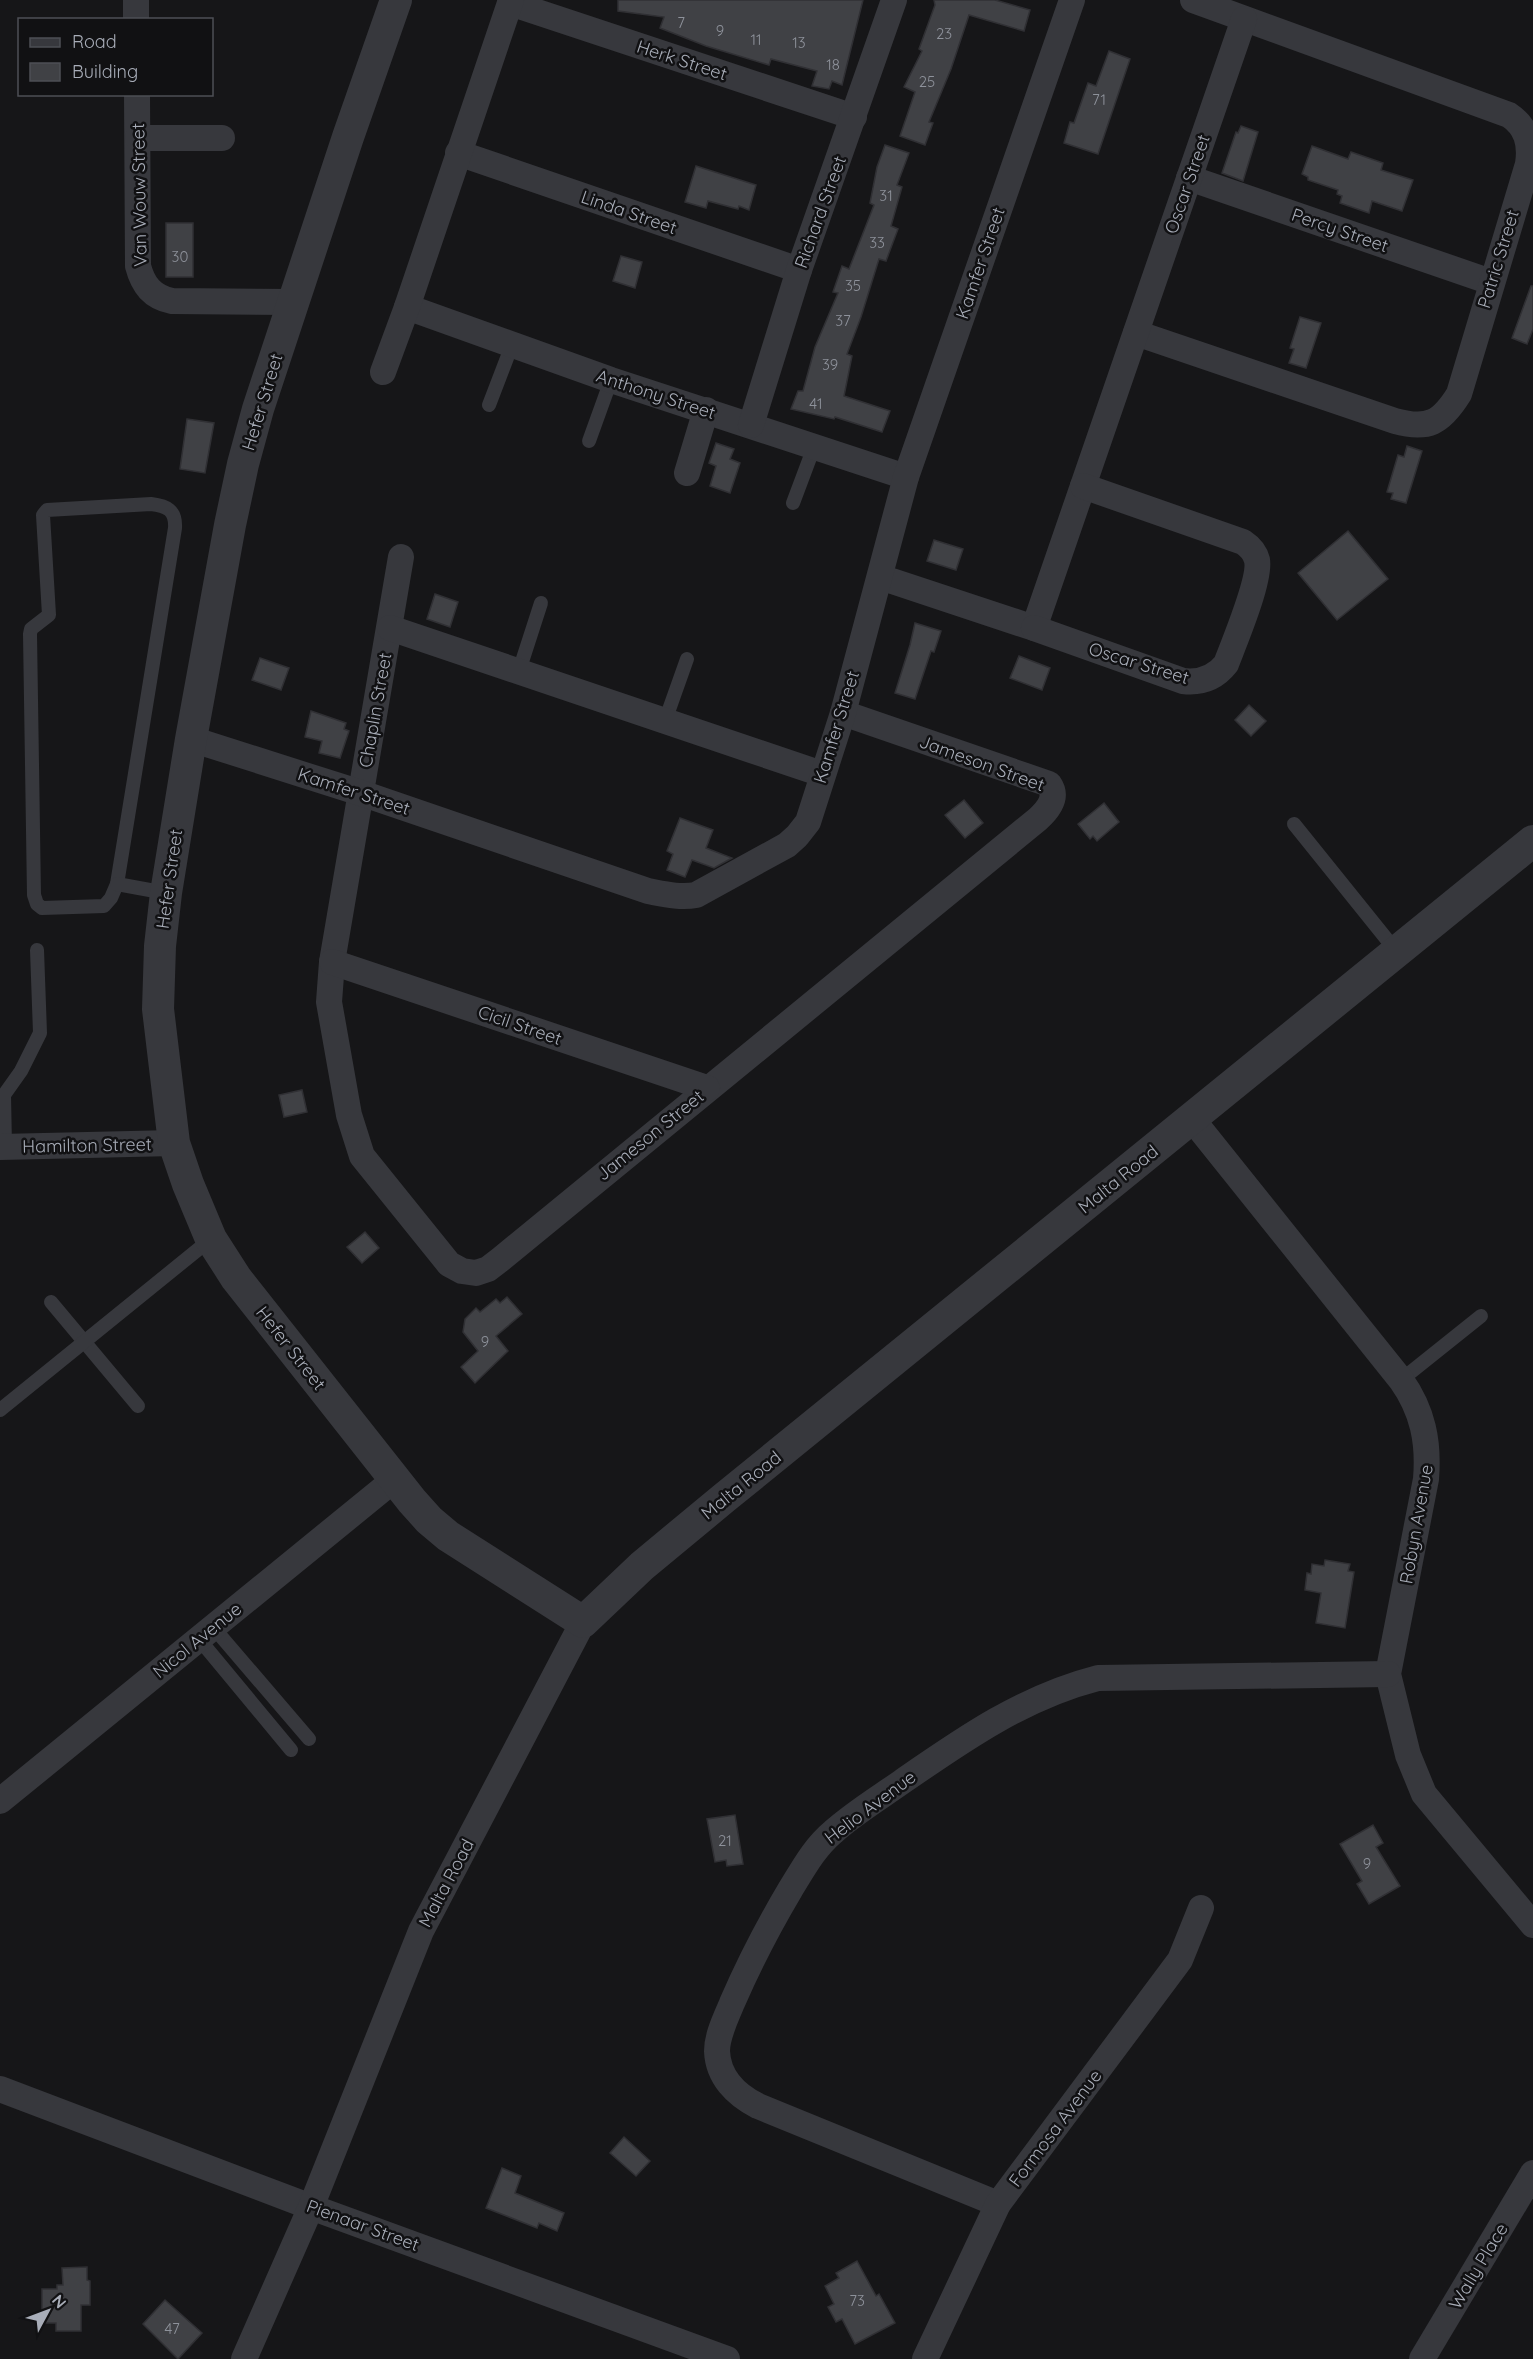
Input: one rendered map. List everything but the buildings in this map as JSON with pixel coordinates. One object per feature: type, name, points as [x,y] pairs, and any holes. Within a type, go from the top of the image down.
[{"type":"street","points":[[136,0],[136,18]]},
{"type":"street","name":"Hefer Street","points":[[396,0],[258,409],[243,464],[191,739],[166,893],[160,946],[158,1009],[174,1143],[188,1184],[212,1239],[236,1278],[429,1520],[448,1536],[583,1622]]},
{"type":"street","name":"Richard Street","points":[[751,425],[799,270],[894,0]]},
{"type":"street","name":"Kamfer Street","points":[[191,739],[361,793],[648,891],[687,897],[696,896],[787,845],[808,822],[843,713],[906,477],[1072,0]]},
{"type":"street","name":"Patric Street","points":[[1136,333],[1395,422],[1411,426],[1435,422],[1459,394],[1529,157],[1529,141],[1515,119],[1509,115],[1193,0]]},
{"type":"street","points":[[383,372],[408,307],[511,1]]},
{"type":"street","name":"Herk Street","points":[[511,1],[854,117]]},
{"type":"street","name":"Oscar Street","points":[[1034,628],[1244,19]]},
{"type":"street","name":"Van Wouw Street","points":[[137,96],[138,266],[141,277],[150,291],[157,297],[172,301],[294,302]]},
{"type":"street","points":[[138,138],[222,138]]},
{"type":"street","name":"Linda Street","points":[[458,153],[799,270]]},
{"type":"street","name":"Percy Street","points":[[1189,178],[1491,282]]},
{"type":"street","name":"Anthony Street","points":[[408,307],[611,380],[906,477]]},
{"type":"street","points":[[687,473],[706,410]]},
{"type":"street","name":"Oscar Street","points":[[880,577],[1183,681],[1202,680],[1218,673],[1226,664],[1252,588],[1257,560],[1252,550],[1243,542],[1083,486]]},
{"type":"street","name":"Chaplin Street","points":[[361,793],[401,557]]},
{"type":"street","name":"Chaplin Street","points":[[390,628],[822,774]]},
{"type":"street","name":"Jameson Street","points":[[361,793],[332,962],[329,1002],[349,1115],[357,1145],[369,1167],[449,1264],[462,1271],[476,1273],[488,1269],[1038,819],[1051,802],[1054,794],[1049,784],[843,713]]},
{"type":"street","name":"Malta Road","points":[[244,2359],[311,2207],[421,1931],[583,1622],[642,1566],[724,1498],[1533,841]]},
{"type":"street","name":"Cicil Street","points":[[332,962],[707,1088]]},
{"type":"street","name":"Robyn Avenue","points":[[1192,1119],[1401,1380],[1420,1413],[1428,1457],[1426,1479],[1388,1674],[1408,1755],[1424,1794],[1449,1827],[1533,1925]]},
{"type":"street","name":"Hamilton Street","points":[[2,1147],[174,1143]]},
{"type":"street","name":"Nicol Avenue","points":[[0,1801],[395,1479]]},
{"type":"street","name":"Helio Avenue","points":[[999,2204],[758,2106],[740,2097],[727,2082],[717,2053],[724,2022],[750,1962],[818,1846],[850,1818],[944,1752],[1018,1707],[1069,1685],[1098,1678],[1388,1674]]},
{"type":"street","name":"Formosa Avenue","points":[[925,2359],[999,2204],[1180,1960],[1201,1908]]},
{"type":"street","name":"Pienaar Street","points":[[0,2089],[311,2207],[727,2359]]},
{"type":"street","name":"Wally Place","points":[[1422,2359],[1533,2173]]},
{"type":"lane","points":[[489,405],[512,345]]},
{"type":"lane","points":[[589,441],[611,380]]},
{"type":"lane","points":[[793,503],[814,447]]},
{"type":"lane","points":[[162,506],[173,514],[175,528],[117,884],[111,898],[104,906],[42,908],[34,899],[30,634],[32,629],[49,615],[42,517],[46,510],[162,506]]},
{"type":"lane","points":[[519,671],[542,603]]},
{"type":"lane","points":[[665,721],[687,659]]},
{"type":"lane","points":[[1294,824],[1397,952]]},
{"type":"lane","points":[[117,884],[166,893]]},
{"type":"lane","points":[[2,1147],[4,1095],[21,1071],[40,1033],[37,950]]},
{"type":"lane","points":[[0,1410],[212,1239]]},
{"type":"lane","points":[[51,1302],[138,1406]]},
{"type":"lane","points":[[1401,1380],[1481,1316]]},
{"type":"lane","points":[[206,1633],[309,1739]]},
{"type":"lane","points":[[206,1633],[291,1750]]}]
